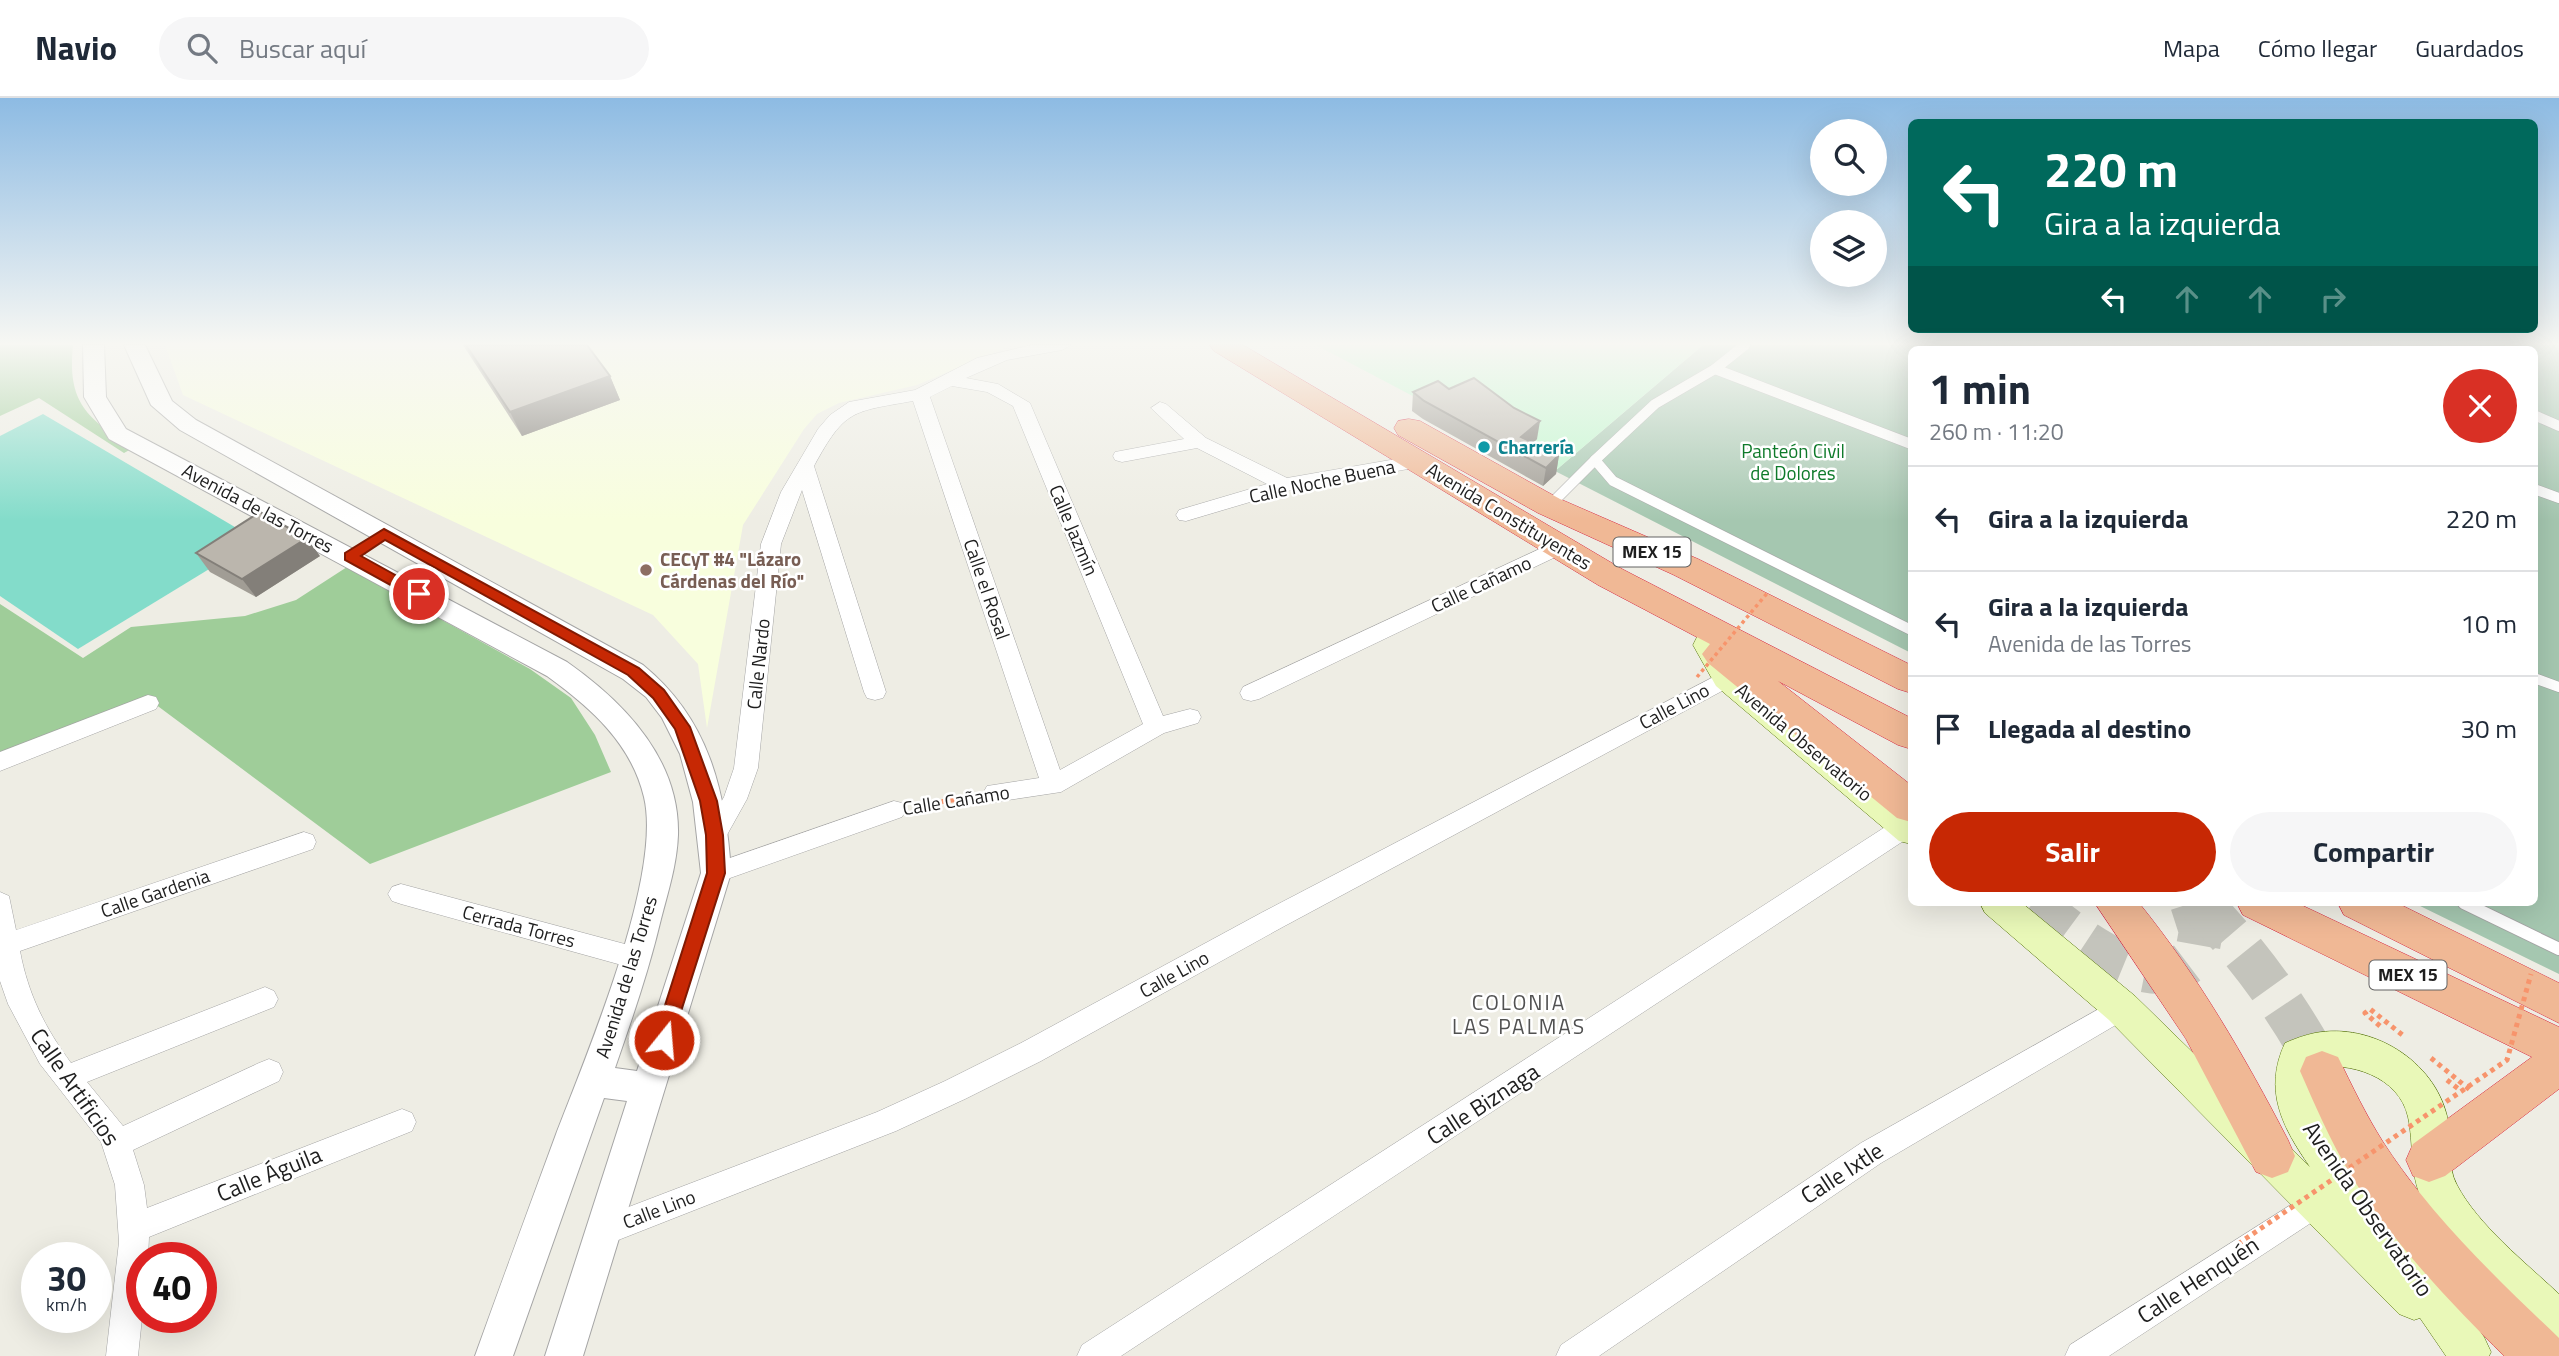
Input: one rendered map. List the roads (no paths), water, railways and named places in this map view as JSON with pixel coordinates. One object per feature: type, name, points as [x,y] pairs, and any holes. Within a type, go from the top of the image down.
[{"type":"highway","name":"Avenida Constituyentes","points":[[1323,404],[1610,577],[1908,733]]},
{"type":"highway","name":"Avenida Constituyentes","points":[[1366,404],[1549,506],[1686,567],[1908,678]]},
{"type":"highway","points":[[1395,421],[1435,450],[1541,516],[1654,579],[1908,705]]},
{"type":"highway","points":[[1610,577],[1711,666],[1908,821]]},
{"type":"highway","points":[[2117,906],[2193,1010],[2231,1072],[2272,1156]]},
{"type":"highway","name":"MEX 15","points":[[2262,906],[2559,1048]]},
{"type":"highway","name":"MEX 15","points":[[2364,906],[2559,1004]]},
{"type":"highway","points":[[2429,1160],[2559,1063]]},
{"type":"highway","points":[[2322,1071],[2346,1122],[2382,1181],[2455,1269],[2542,1356]]},
{"type":"main road","name":"Avenida Observatorio","points":[[2001,906],[2122,1008],[2471,1354]]},
{"type":"main road","name":"Avenida Observatorio","points":[[2471,1354],[2314,1138],[2295,1096],[2293,1063],[2298,1055],[2322,1048],[2365,1052],[2399,1074],[2424,1104],[2429,1160],[2433,1180],[2443,1200],[2480,1246],[2559,1324]]},
{"type":"street","name":"Avenida de las Torres","points":[[99,404],[117,434],[556,668],[594,694],[621,722],[643,756],[657,792],[663,826],[660,863],[636,958],[494,1356]]},
{"type":"street","name":"Avenida de las Torres","points":[[161,404],[188,425],[633,671],[659,694],[682,727],[708,801],[714,835],[716,873],[564,1356]]},
{"type":"street","name":"Calle Nardo","points":[[714,835],[735,799],[746,768],[771,544],[776,524],[804,466],[835,419],[847,410],[865,404]]},
{"type":"street","name":"Calle el Rosal","points":[[923,404],[1053,785]]},
{"type":"street","name":"Calle Jazmín","points":[[1021,404],[1156,727]]},
{"type":"street","points":[[1160,408],[1199,442],[1285,485]]},
{"type":"street","points":[[1122,456],[1199,442]]},
{"type":"street","name":"Calle Noche Buena","points":[[1186,515],[1285,485],[1419,461]]},
{"type":"street","points":[[804,466],[875,692]]},
{"type":"street","points":[[350,557],[384,533]]},
{"type":"street","name":"Calle Cañamo","points":[[1251,693],[1559,547]]},
{"type":"street","name":"Calle Lino","points":[[603,1231],[887,1122],[1031,1052],[1270,921],[1711,666]]},
{"type":"street","points":[[0,762],[148,703]]},
{"type":"street","name":"Calle Cañamo","points":[[995,793],[1053,785],[1156,727],[1190,717]]},
{"type":"street","name":"Calle Cañamo","points":[[716,873],[894,810]]},
{"type":"street","name":"Calle Biznaga","points":[[1093,1356],[1908,823]]},
{"type":"street","name":"Calle Gardenia","points":[[3,944],[304,842]]},
{"type":"street","name":"Cerrada Torres","points":[[401,894],[636,958]]},
{"type":"street","name":"Calle Artificios","points":[[0,903],[3,944],[20,1003],[39,1040],[117,1143],[136,1227],[122,1356]]},
{"type":"street","points":[[67,1077],[265,999]]},
{"type":"street","name":"Calle Ixtle","points":[[1572,1356],[1871,1153],[2122,1008]]},
{"type":"street","points":[[117,1143],[270,1072]]},
{"type":"street","points":[[593,1081],[649,1088]]},
{"type":"street","name":"Calle Águila","points":[[136,1227],[402,1122]]},
{"type":"street","name":"Calle Henquén","points":[[2081,1356],[2316,1203]]},
{"type":"lane","points":[[1549,506],[1656,404]]},
{"type":"lane","points":[[1806,404],[1908,443]]},
{"type":"lane","points":[[2538,417],[2559,426]]},
{"type":"lane","points":[[1595,460],[1613,481],[1908,628]]},
{"type":"lane","points":[[2538,491],[2559,499]]},
{"type":"lane","points":[[2538,679],[2559,687]]},
{"type":"lane","points":[[2470,906],[2559,949]]},
{"type":"tunnel","points":[[2037,906],[2089,945],[2113,959],[2136,968],[2159,972],[2180,968],[2197,953],[2201,931],[2193,906]]},
{"type":"tunnel","points":[[2203,906],[2267,983],[2322,1071]]},
{"type":"place","name":"Charrería","points":[[1484,447]]},
{"type":"place","name":"CECyT #4 \"Lázaro Cárdenas del Río\"","points":[[646,570]]},
{"type":"district","name":"COLONIA LAS PALMAS","points":[[1519,1015]]},
{"type":"park label","name":"Panteón Civil de Dolores","points":[[1793,462]]}]
